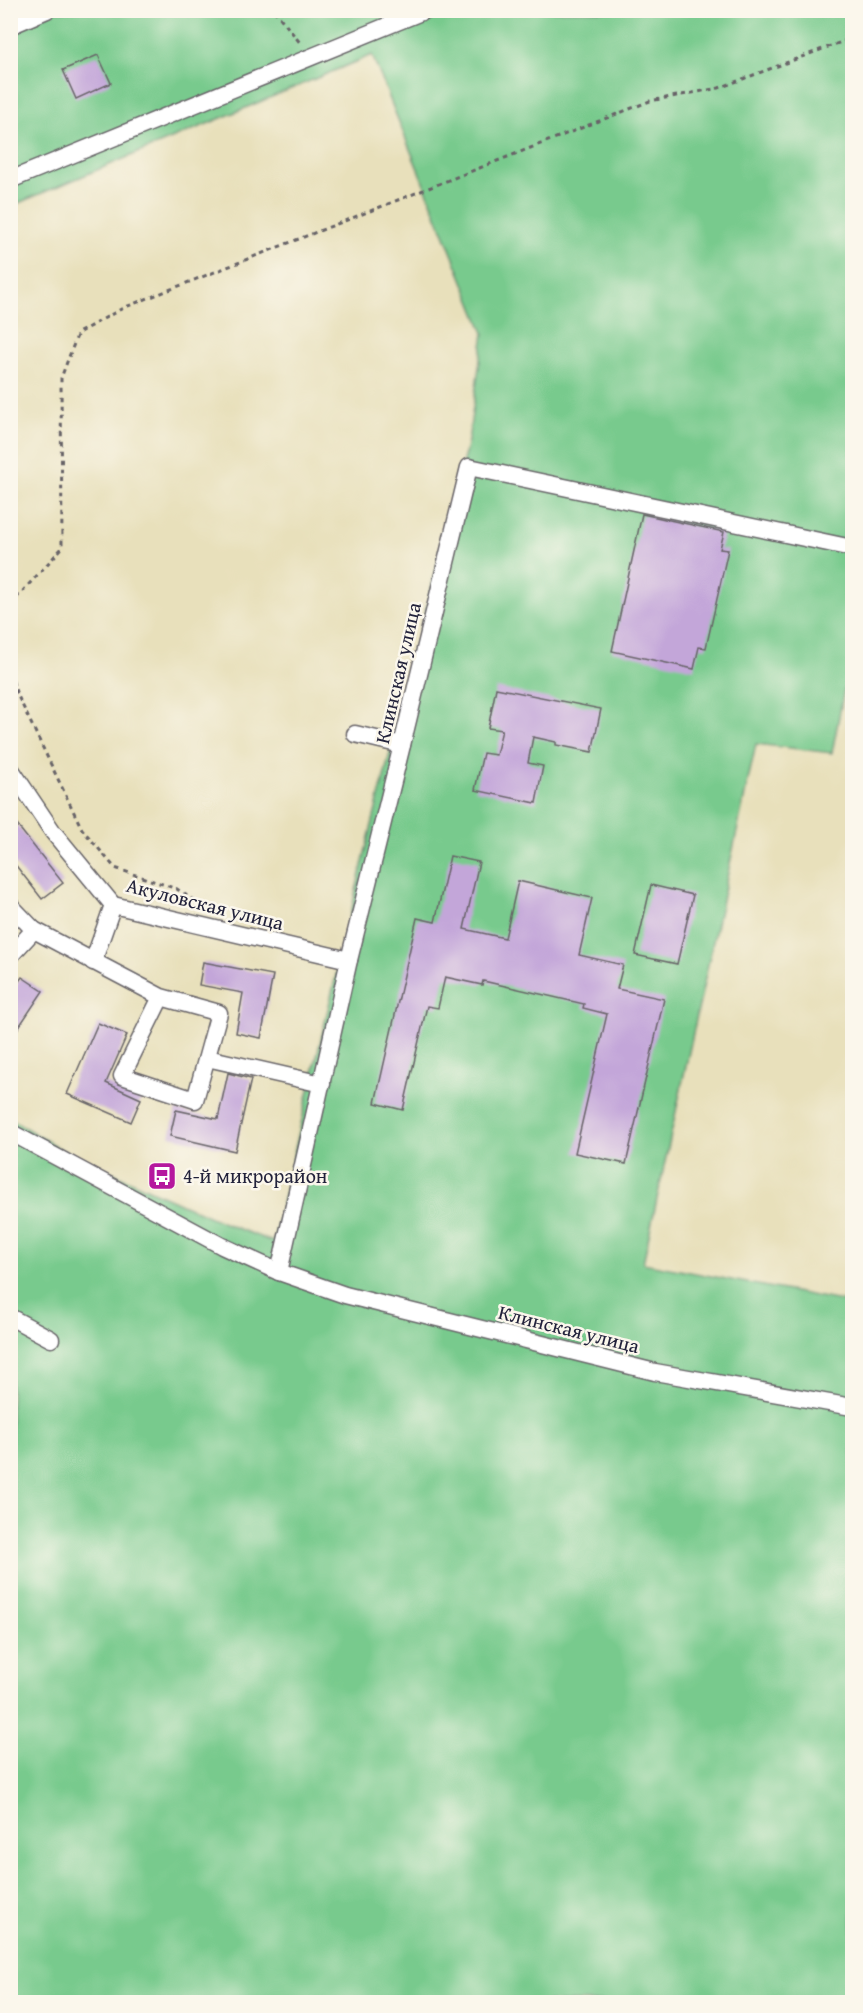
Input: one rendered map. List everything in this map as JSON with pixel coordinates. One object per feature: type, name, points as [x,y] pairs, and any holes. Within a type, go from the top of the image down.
[{"type":"street","points":[[10,26],[47,10]]},
{"type":"street","points":[[10,180],[426,10]]},
{"type":"street","name":"Клинская улица","points":[[279,1272],[349,960],[469,467],[852,548]]},
{"type":"street","points":[[355,734],[402,745]]},
{"type":"street","name":"Акуловская улица","points":[[10,768],[16,789],[113,905],[349,960]]},
{"type":"street","points":[[10,904],[34,930],[93,962],[161,996],[219,1013],[195,1100],[122,1076],[161,996]]},
{"type":"street","points":[[93,962],[113,905]]},
{"type":"street","points":[[10,956],[34,930]]},
{"type":"street","points":[[207,1058],[322,1084]]},
{"type":"street","name":"Клинская улица","points":[[10,1132],[222,1246],[279,1272],[345,1295],[656,1372],[852,1407]]},
{"type":"street","points":[[10,1317],[51,1338]]},
{"type":"path","points":[[274,10],[312,57]]},
{"type":"path","points":[[10,605],[62,548],[61,378],[78,333],[123,308],[650,101],[719,88],[852,38]]},
{"type":"path","points":[[10,672],[16,692],[82,829],[115,868],[177,889],[217,916]]},
{"type":"green space","points":[[11,11],[852,11],[852,648],[832,753],[756,744],[643,1263],[852,1303],[852,2002],[11,2002],[11,1119],[62,1150],[226,1224],[273,1242],[365,853],[468,441],[484,333],[372,55],[11,206]]},
{"type":"building","points":[[98,55],[111,83],[76,99],[63,70]]},
{"type":"building","points":[[642,514],[724,532],[720,549],[728,550],[706,648],[699,647],[694,669],[612,651]]},
{"type":"building","points":[[496,688],[601,709],[592,752],[556,745],[556,742],[533,737],[528,763],[543,766],[536,803],[475,790],[483,753],[496,755],[502,730],[488,728]]},
{"type":"building","points":[[17,825],[63,883],[42,899],[10,858],[10,831]]},
{"type":"building","points":[[450,856],[479,862],[464,929],[505,938],[518,881],[592,898],[579,955],[623,965],[617,989],[664,999],[626,1164],[575,1153],[607,1014],[583,1008],[584,1004],[483,981],[482,985],[445,977],[438,1008],[427,1006],[403,1110],[375,1103],[417,918],[435,922]]},
{"type":"building","points":[[651,885],[693,895],[677,964],[635,955]]},
{"type":"building","points":[[203,962],[273,975],[261,1038],[236,1033],[243,993],[199,985]]},
{"type":"building","points":[[22,977],[43,991],[10,1040],[10,993]]},
{"type":"building","points":[[98,1023],[127,1035],[106,1083],[141,1099],[131,1122],[67,1094]]},
{"type":"building","points":[[228,1073],[251,1079],[235,1151],[170,1136],[176,1110],[218,1119]]},
{"type":"place","name":"4-й микрорайон","points":[[162,1176]]}]
